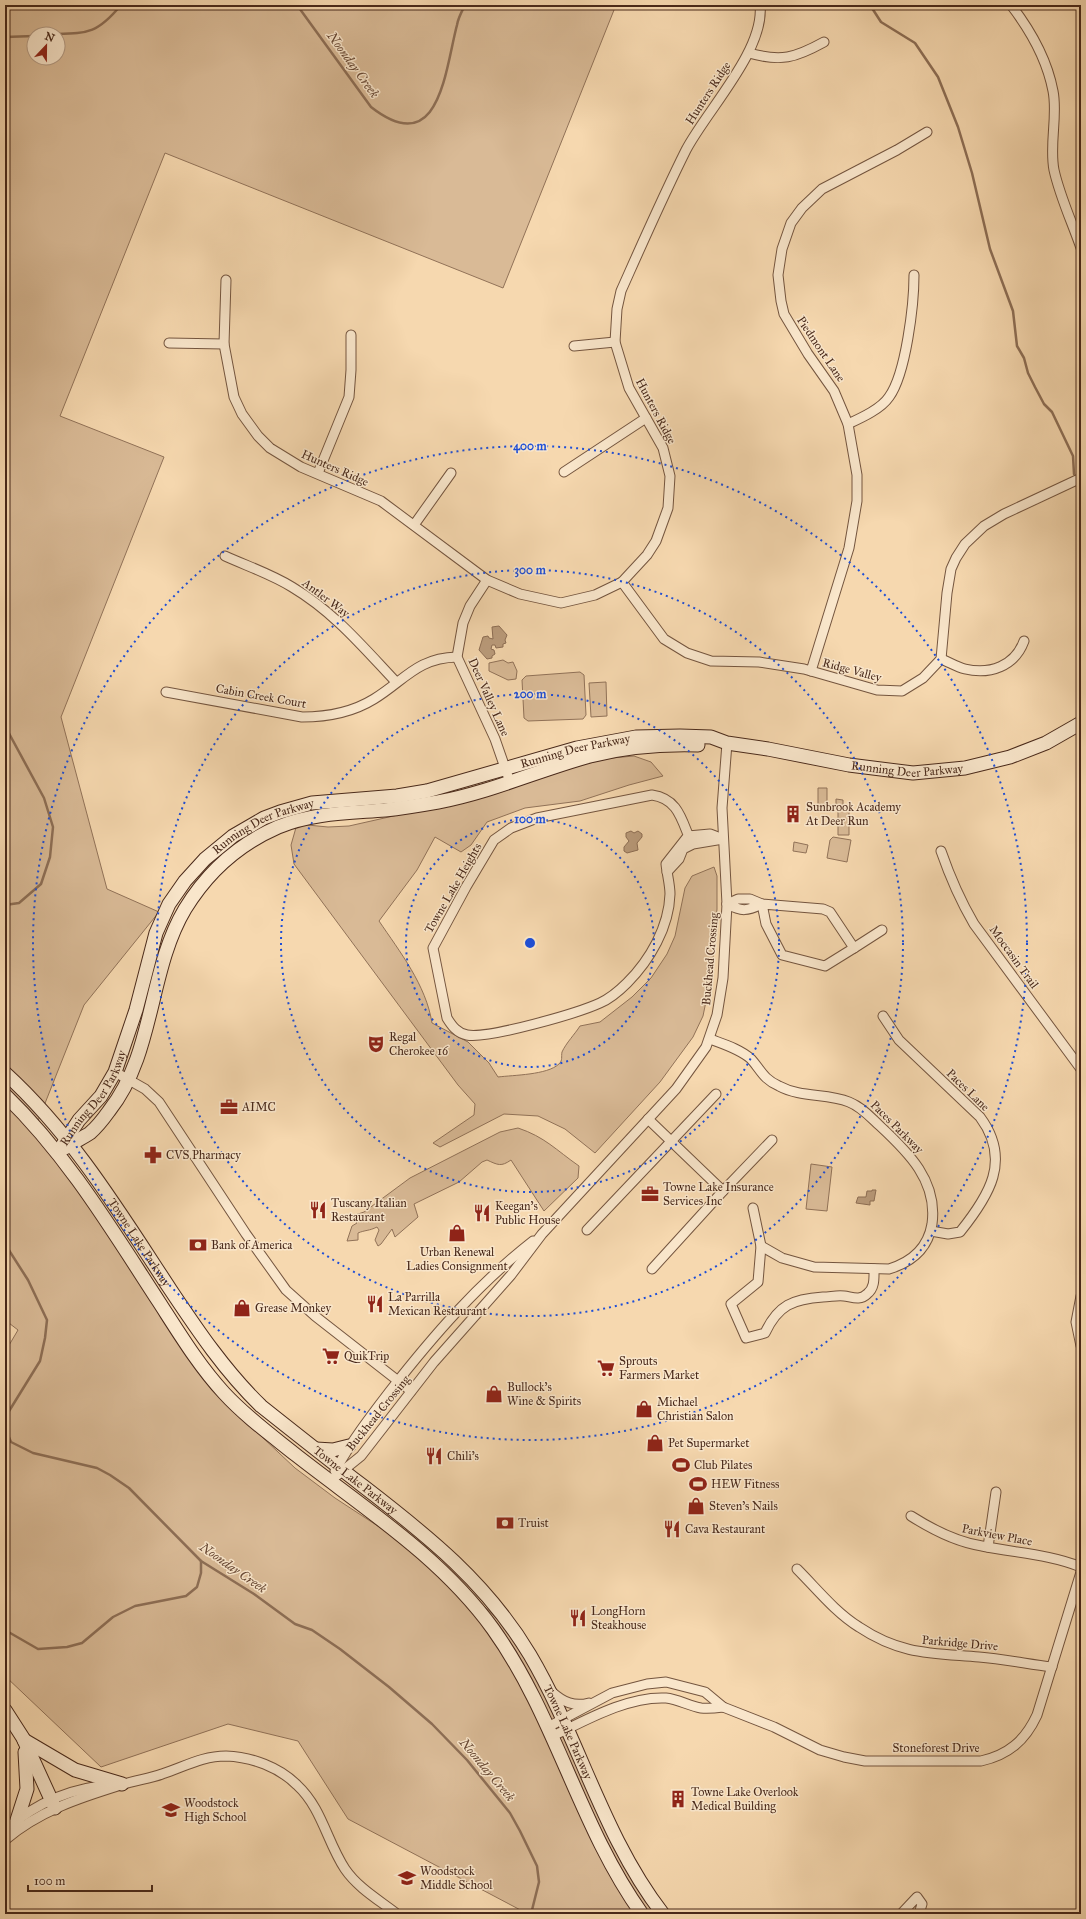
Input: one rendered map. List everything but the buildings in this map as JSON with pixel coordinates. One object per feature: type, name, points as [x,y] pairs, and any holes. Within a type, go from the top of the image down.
[{"type":"street","name":"Hunters Ridge","points":[[226,280],[224,344],[234,397],[242,414],[258,436],[270,448],[285,458],[381,501],[487,580],[520,594],[561,603],[594,595],[622,582],[647,555],[656,541],[668,508],[670,476],[666,458],[658,437],[628,388],[615,342],[617,309],[621,291],[651,224],[695,135],[749,53],[760,21],[760,5]]},
{"type":"street","points":[[1011,5],[1031,33],[1047,68],[1053,92],[1054,169],[1071,225],[1081,248]]},
{"type":"street","points":[[749,53],[780,58],[796,56],[824,42]]},
{"type":"street","name":"Piedmont Lane","points":[[811,671],[849,548],[857,501],[857,475],[848,424],[834,391],[808,354],[784,314],[780,301],[778,275],[782,249],[791,223],[802,208],[822,189],[897,150],[927,132]]},
{"type":"street","points":[[848,424],[870,412],[888,399],[900,377],[912,307],[914,275]]},
{"type":"street","points":[[318,473],[349,397],[351,335]]},
{"type":"street","points":[[574,346],[615,342]]},
{"type":"street","points":[[169,344],[224,344]]},
{"type":"street","points":[[564,472],[646,418]]},
{"type":"street","points":[[414,525],[451,473]]},
{"type":"street","points":[[1024,641],[1020,652],[1012,661],[1001,667],[976,670],[965,669],[941,659],[947,593],[951,569],[965,544],[984,526],[1004,514],[1081,478]]},
{"type":"street","name":"Antler Way","points":[[225,556],[292,587],[324,609],[356,637],[396,682]]},
{"type":"street","name":"Deer Valley Lane","points":[[487,580],[470,606],[462,623],[457,657],[495,739],[510,782]]},
{"type":"street","name":"Ridge Valley","points":[[622,582],[664,639],[687,653],[711,661],[759,662],[811,671],[877,690],[902,690],[923,678],[941,659]]},
{"type":"street","name":"Cabin Creek Court","points":[[166,692],[302,717],[315,717],[339,713],[373,699],[416,667],[433,660],[457,657]]},
{"type":"street","name":"Running Deer Parkway","points":[[58,1152],[69,1141],[79,1120],[101,1096],[115,1072],[136,1010],[153,943],[159,925],[169,904],[185,881],[205,859],[245,828],[269,816],[294,807],[330,800],[412,794],[590,745],[636,737],[696,736],[711,738],[727,743],[761,747],[882,770],[928,772],[971,767],[1010,757],[1046,743],[1081,723]]},
{"type":"street","name":"Running Deer Parkway","points":[[69,1141],[91,1132],[105,1117],[129,1080],[136,1063],[166,954],[179,921],[198,890],[226,859],[263,835],[294,821],[330,814],[386,810],[464,797],[577,760],[608,752],[667,746],[727,743]]},
{"type":"street","name":"Buckhead Crossing","points":[[340,1468],[360,1456],[452,1341],[511,1275],[542,1234],[684,1080],[700,1058],[710,1039],[718,1015],[722,989],[727,904],[723,839],[723,794],[727,743]]},
{"type":"street","name":"Towne Lake Heights","points":[[688,836],[666,864],[670,893],[667,916],[658,939],[644,961],[627,983],[601,1002],[573,1013],[485,1034],[468,1035],[459,1032],[452,1027],[447,1018],[433,948],[494,840],[510,828],[537,818],[652,795],[661,796],[678,809],[692,844]]},
{"type":"street","points":[[688,836],[710,834],[723,839]]},
{"type":"street","points":[[667,872],[679,859],[683,849],[692,844],[723,839]]},
{"type":"street","name":"Moccasin Trail","points":[[941,851],[950,878],[962,905],[974,924],[1081,1070]]},
{"type":"street","points":[[727,904],[738,899],[750,900],[762,904],[823,909],[830,912],[854,948]]},
{"type":"street","points":[[762,904],[766,924],[782,955],[825,966],[882,930]]},
{"type":"street","name":"Paces Lane","points":[[882,1016],[899,1040],[988,1127],[996,1150],[994,1175],[990,1185],[974,1214],[960,1232],[948,1234],[931,1231]]},
{"type":"street","name":"Paces Parkway","points":[[710,1039],[751,1059],[766,1078],[788,1091],[848,1101],[859,1107],[900,1145],[920,1167],[932,1198],[933,1218],[931,1231],[921,1251],[901,1266],[889,1269],[814,1267],[782,1258],[761,1246]]},
{"type":"street","points":[[115,1072],[146,1089],[158,1102],[246,1234],[286,1290],[316,1317],[411,1391]]},
{"type":"street","name":"Towne Lake Parkway","points":[[5,1073],[35,1102],[69,1141],[115,1205],[208,1346],[225,1369],[261,1406],[421,1531],[466,1572],[485,1593],[516,1633],[548,1688],[627,1858],[663,1914]]},
{"type":"street","points":[[587,1230],[716,1094]]},
{"type":"street","name":"Towne Lake Parkway","points":[[5,1095],[58,1152],[212,1379],[240,1408],[423,1554],[468,1598],[517,1665],[550,1732],[597,1836],[621,1881],[642,1914]]},
{"type":"street","points":[[648,1119],[723,1191]]},
{"type":"street","points":[[652,1269],[772,1140]]},
{"type":"street","points":[[753,1208],[761,1246],[758,1282],[731,1304],[746,1338],[765,1333],[770,1322],[786,1305],[797,1300],[844,1296],[856,1299],[867,1295],[874,1285],[874,1269]]},
{"type":"street","name":"Buckhead Crossing","points":[[330,1481],[340,1468],[348,1446],[398,1381],[463,1305],[500,1267],[542,1234]]},
{"type":"street","points":[[1081,1296],[1076,1322],[1081,1346]]},
{"type":"street","points":[[316,1449],[333,1450],[348,1446]]},
{"type":"street","points":[[988,1547],[996,1492]]},
{"type":"street","name":"Parkview Place","points":[[911,1516],[948,1536],[988,1547],[1064,1560],[1081,1567]]},
{"type":"street","name":"Parkridge Drive","points":[[797,1569],[849,1620],[869,1633],[892,1644],[928,1654],[978,1657],[1052,1667]]},
{"type":"street","name":"Stoneforest Drive","points":[[550,1732],[565,1724],[625,1704],[664,1698],[702,1708],[723,1708],[774,1727],[820,1750],[844,1757],[865,1760],[981,1761],[1004,1753],[1024,1738],[1037,1715],[1081,1572]]},
{"type":"street","name":"Stoneforest Drive","points":[[565,1724],[596,1700],[612,1693],[632,1687],[666,1682],[705,1692],[723,1708]]},
{"type":"street","points":[[548,1688],[559,1698],[571,1704],[586,1703],[596,1700]]},
{"type":"street","points":[[5,1710],[24,1739],[53,1803]]},
{"type":"street","points":[[24,1739],[75,1770],[122,1784]]},
{"type":"street","points":[[17,1820],[28,1789],[28,1770],[24,1739]]},
{"type":"street","points":[[5,1830],[17,1820],[84,1788],[122,1784],[164,1774],[195,1761],[214,1757],[235,1757],[266,1765],[284,1775],[302,1790],[318,1812],[338,1857],[350,1875],[361,1886],[397,1914]]},
{"type":"street","points":[[5,1840],[53,1803]]},
{"type":"street","points":[[901,1914],[917,1897],[922,1904],[919,1914]]},
{"type":"shaded area","points":[[5,5],[616,5],[503,288],[165,153],[60,416],[164,457],[61,717],[107,889],[159,912],[84,1005],[36,1126],[173,1321],[211,1389],[295,1468],[335,1498],[448,1572],[504,1625],[563,1714],[624,1841],[665,1914],[528,1914],[348,1819],[298,1741],[228,1724],[101,1767],[5,1676],[5,1352],[18,1330],[5,1320]]},
{"type":"shaded area","points":[[499,626],[507,635],[505,640],[506,643],[503,644],[503,647],[496,648],[495,645],[492,645],[491,649],[494,650],[495,654],[492,658],[487,659],[479,650],[483,637],[488,636],[489,638],[493,639],[492,627]]},
{"type":"shaded area","points":[[503,660],[508,663],[513,662],[517,671],[516,679],[508,680],[489,671],[489,663]]},
{"type":"shaded area","points":[[580,672],[584,675],[586,715],[583,719],[528,721],[524,718],[522,680],[526,676]]},
{"type":"shaded area","points":[[606,682],[607,716],[591,717],[589,683]]},
{"type":"shaded area","points":[[634,756],[651,762],[663,776],[580,801],[525,808],[487,822],[471,845],[461,852],[435,837],[417,870],[379,921],[418,982],[429,1009],[432,1023],[468,1042],[489,1063],[498,1077],[530,1074],[554,1068],[560,1063],[562,1052],[580,1026],[600,1022],[632,997],[651,978],[667,954],[675,936],[685,888],[692,876],[714,867],[717,876],[717,909],[712,972],[703,1016],[693,1037],[660,1082],[595,1153],[565,1129],[538,1116],[504,1114],[440,1147],[433,1143],[474,1115],[475,1104],[458,1085],[294,864],[291,845],[297,824],[328,827],[349,826],[420,810],[579,761]]},
{"type":"shaded area","points":[[818,788],[827,788],[827,806],[818,805]]},
{"type":"shaded area","points":[[836,799],[843,800],[843,806],[849,806],[849,835],[838,835],[838,807],[836,807]]},
{"type":"shaded area","points":[[631,831],[634,833],[638,831],[642,834],[642,837],[637,843],[638,850],[627,853],[624,851],[624,847],[629,841],[626,837],[626,833]]},
{"type":"shaded area","points":[[833,837],[851,840],[847,862],[827,858],[830,840]]},
{"type":"shaded area","points":[[794,842],[808,845],[806,853],[793,851]]},
{"type":"shaded area","points":[[518,1128],[536,1135],[579,1166],[578,1178],[544,1211],[511,1160],[505,1164],[499,1164],[487,1160],[482,1162],[459,1182],[414,1204],[418,1217],[395,1237],[392,1229],[378,1246],[375,1240],[379,1230],[377,1227],[358,1233],[358,1240],[347,1241],[352,1226],[357,1223],[352,1218],[355,1215],[364,1212],[410,1178],[500,1132]]},
{"type":"shaded area","points":[[811,1164],[832,1167],[827,1211],[806,1209]]},
{"type":"shaded area","points":[[876,1190],[874,1201],[870,1201],[870,1205],[856,1203],[858,1197],[866,1197],[867,1191]]},
{"type":"waterway","name":"Noonday Creek","points":[[66,33],[84,32],[98,27],[113,15],[121,5]]},
{"type":"waterway","name":"Noonday Creek","points":[[297,5],[371,107],[394,121],[412,123],[425,117],[435,103],[443,85],[458,20],[465,5]]},
{"type":"waterway","points":[[870,5],[881,22],[915,43],[938,77],[958,127],[972,173],[990,249],[1013,311],[1017,346],[1024,358],[1028,373],[1035,387],[1044,404],[1052,412],[1073,456],[1074,474]]},
{"type":"waterway","name":"Noonday Creek","points":[[5,37],[26,36]]},
{"type":"waterway","name":"Noonday Creek","points":[[5,726],[44,798],[53,827],[50,857],[41,884],[19,903],[5,905]]},
{"type":"waterway","name":"Noonday Creek","points":[[5,1244],[28,1280],[47,1320],[40,1361],[6,1416],[5,1428],[11,1442],[33,1453],[97,1468],[110,1475],[129,1488],[201,1561],[254,1594],[295,1624],[312,1630],[340,1649],[389,1687],[432,1724],[467,1760],[510,1813],[520,1831],[537,1866],[539,1882],[531,1914]]},
{"type":"waterway","points":[[5,1630],[38,1649],[67,1647],[82,1643],[113,1617],[135,1606],[186,1596],[197,1587],[201,1573],[201,1561]]},
{"type":"place","name":"Sunbrook Academy At Deer Run","points":[[793,814]]},
{"type":"place","name":"Regal Cherokee 16","points":[[376,1044]]},
{"type":"place","name":"AIMC","points":[[229,1107]]},
{"type":"place","name":"CVS Pharmacy","points":[[153,1155]]},
{"type":"place","name":"Towne Lake Insurance Services Inc","points":[[650,1194]]},
{"type":"place","name":"Tuscany Italian Restaurant","points":[[318,1210]]},
{"type":"place","name":"Keegan's Public House","points":[[482,1213]]},
{"type":"place","name":"Urban Renewal Ladies Consignment","points":[[457,1233]]},
{"type":"place","name":"Bank of America","points":[[198,1245]]},
{"type":"place","name":"La Parrilla Mexican Restaurant","points":[[375,1304]]},
{"type":"place","name":"Grease Monkey","points":[[242,1308]]},
{"type":"place","name":"QuikTrip","points":[[331,1356]]},
{"type":"place","name":"Sprouts Farmers Market","points":[[606,1368]]},
{"type":"place","name":"Bullock's Wine & Spirits","points":[[494,1394]]},
{"type":"place","name":"Michael Christian Salon","points":[[644,1409]]},
{"type":"place","name":"Pet Supermarket","points":[[655,1443]]},
{"type":"place","name":"Chili's","points":[[434,1456]]},
{"type":"place","name":"Club Pilates","points":[[681,1465]]},
{"type":"place","name":"HEW Fitness","points":[[698,1484]]},
{"type":"place","name":"Steven's Nails","points":[[696,1506]]},
{"type":"place","name":"Truist","points":[[505,1523]]},
{"type":"place","name":"Cava Restaurant","points":[[672,1529]]},
{"type":"place","name":"LongHorn Steakhouse","points":[[578,1618]]},
{"type":"place","name":"Towne Lake Overlook Medical Building","points":[[678,1799]]},
{"type":"place","name":"Woodstock High School","points":[[171,1810]]},
{"type":"place","name":"Woodstock Middle School","points":[[407,1878]]}]
